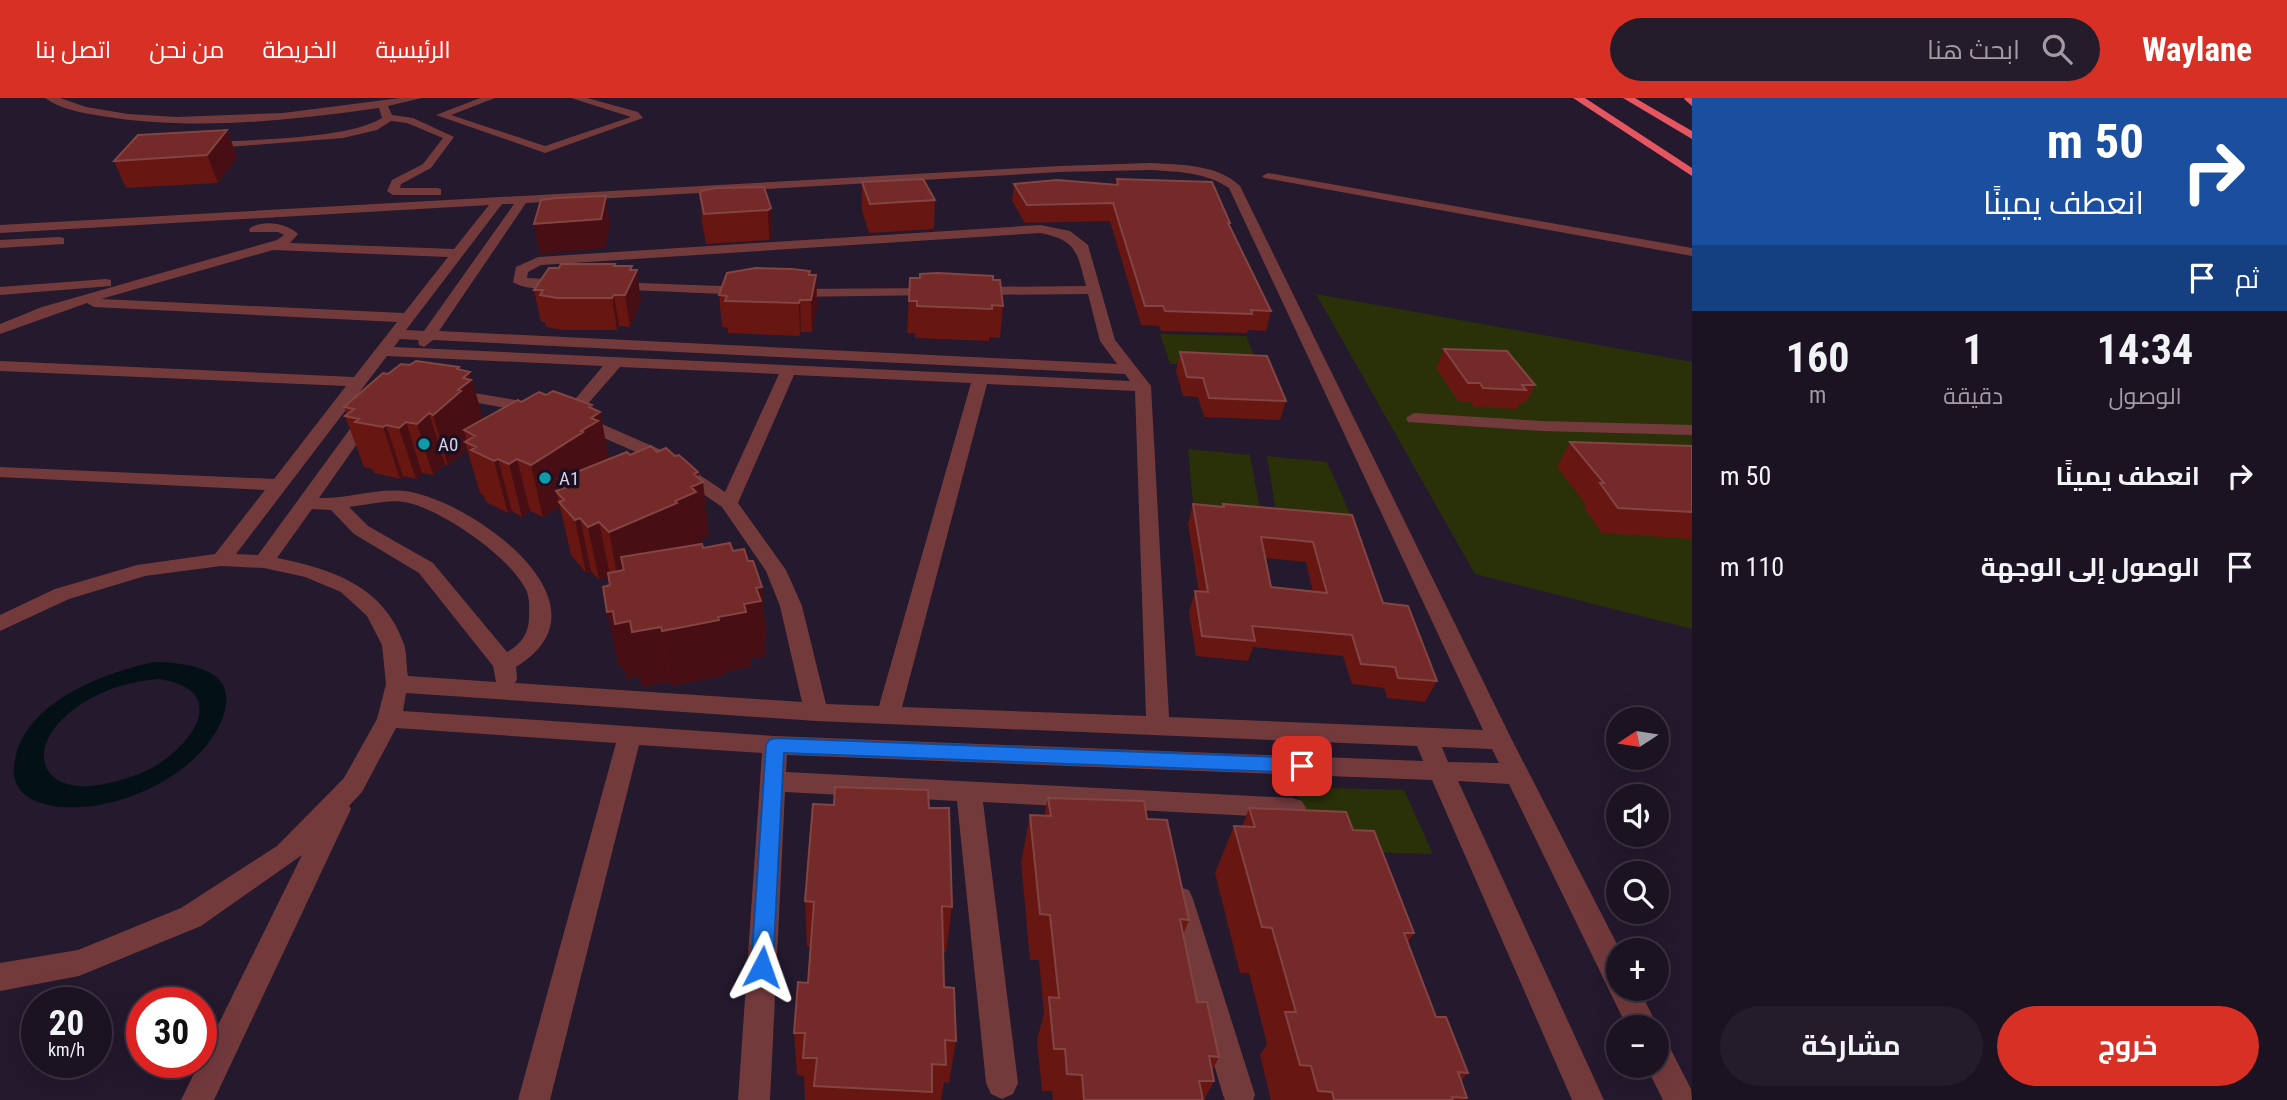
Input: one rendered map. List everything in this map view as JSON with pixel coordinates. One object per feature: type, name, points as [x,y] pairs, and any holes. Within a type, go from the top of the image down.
[{"type":"highway","points":[[1578,98],[1692,173]]},
{"type":"highway","points":[[1628,98],[1692,136]]},
{"type":"street","points":[[50,98],[108,113],[189,119],[290,114],[417,98]]},
{"type":"street","points":[[490,98],[440,114],[548,150],[638,118],[576,98]]},
{"type":"street","points":[[382,104],[388,118]]},
{"type":"street","points":[[192,147],[351,134],[373,128],[388,118],[409,120],[449,137]]},
{"type":"street","points":[[477,128],[449,137],[427,166],[396,182],[393,191],[565,197]]},
{"type":"street","points":[[0,229],[1078,168],[1181,168],[1207,172],[1227,180],[1234,186],[1500,740],[1606,952]]},
{"type":"street","points":[[1268,176],[1692,251]]},
{"type":"street","points":[[403,369],[523,199]]},
{"type":"street","points":[[221,561],[498,201]]},
{"type":"street","points":[[479,226],[505,226]]},
{"type":"street","points":[[0,329],[47,310],[282,243],[292,234],[280,228],[242,230]]},
{"type":"street","points":[[575,284],[520,282],[520,270],[538,261],[1040,229],[1065,234],[1083,248],[1092,290],[1108,341],[1143,386],[1158,726]]},
{"type":"street","points":[[0,244],[67,240]]},
{"type":"street","points":[[271,246],[459,253]]},
{"type":"street","points":[[0,291],[151,280]]},
{"type":"street","points":[[603,285],[775,292],[1092,290]]},
{"type":"street","points":[[74,302],[408,318]]},
{"type":"street","points":[[397,334],[929,357],[1129,369]]},
{"type":"street","points":[[384,351],[1143,386]]},
{"type":"street","points":[[926,377],[929,357]]},
{"type":"street","points":[[569,416],[615,362]]},
{"type":"street","points":[[0,366],[360,382]]},
{"type":"street","points":[[729,503],[788,371]]},
{"type":"street","points":[[888,714],[980,379]]},
{"type":"street","points":[[429,391],[521,405],[569,416],[618,435],[660,456],[729,503],[776,570],[791,606],[816,712]]},
{"type":"street","points":[[264,562],[382,397]]},
{"type":"street","points":[[1414,418],[1542,426],[1692,430]]},
{"type":"street","points":[[0,472],[280,485]]},
{"type":"street","points":[[307,503],[336,504],[366,497],[412,497],[475,528],[517,562],[538,594],[539,634],[524,652],[504,664]]},
{"type":"street","points":[[336,504],[361,530],[426,568],[504,664],[508,691]]},
{"type":"street","points":[[0,624],[62,594],[132,574],[221,561],[264,562],[310,570],[348,587],[376,612],[393,645],[397,684],[389,719],[353,785],[286,854],[191,917],[79,963],[0,978]]},
{"type":"street","points":[[397,684],[816,712],[1500,740]]},
{"type":"street","points":[[389,719],[775,745],[1517,774]]},
{"type":"street","points":[[534,1100],[630,735]]},
{"type":"street","points":[[1425,737],[1588,1100]]},
{"type":"street","points":[[754,1100],[775,745]]},
{"type":"street","points":[[773,781],[969,791],[1153,814],[1293,808]]},
{"type":"street","points":[[969,791],[1002,1083]]},
{"type":"street","points":[[197,1100],[346,792]]},
{"type":"street","points":[[1169,867],[1239,1095]]},
{"type":"street","points":[[1669,1078],[1680,1100]]},
{"type":"green space","points":[[1316,294],[1692,362],[1692,629],[1475,574]]},
{"type":"green space","points":[[1160,334],[1246,336],[1259,367],[1170,364]]},
{"type":"green space","points":[[1188,449],[1250,455],[1262,520],[1194,513]]},
{"type":"green space","points":[[1267,456],[1327,462],[1355,525],[1277,518]]},
{"type":"green space","points":[[1295,787],[1404,790],[1433,854],[1318,851]]},
{"type":"shaded area","points":[[155,662],[193,666],[215,676],[223,684],[225,710],[216,733],[200,753],[180,771],[156,785],[130,797],[103,804],[53,806],[35,801],[23,793],[14,777],[15,759],[24,736],[37,719],[53,704],[72,692],[93,681]],"holes":[[[158,679],[181,685],[194,694],[199,706],[198,719],[180,747],[150,769],[116,781],[84,786],[67,784],[55,778],[47,768],[44,756],[46,743],[55,728],[79,706],[111,689],[134,683]]]},
{"type":"building","points":[[227,130],[207,155],[114,161],[138,135]]},
{"type":"building","points":[[923,179],[935,200],[870,204],[862,182]]},
{"type":"building","points":[[1117,179],[1212,182],[1228,223],[1271,311],[1251,310],[1252,314],[1165,311],[1163,306],[1145,306],[1113,203],[1027,205],[1014,184],[1057,180],[1118,185]]},
{"type":"building","points":[[764,187],[771,208],[768,210],[704,214],[701,191]]},
{"type":"building","points":[[606,196],[601,219],[534,224],[541,200]]},
{"type":"building","points":[[561,264],[615,264],[614,266],[632,266],[630,270],[637,270],[625,295],[614,295],[612,298],[557,298],[540,295],[543,290],[534,290],[549,268],[559,268]]},
{"type":"building","points":[[756,268],[810,271],[809,275],[816,275],[811,300],[800,300],[799,303],[725,301],[727,296],[719,295],[727,273]]},
{"type":"building","points":[[920,274],[993,276],[993,280],[1000,280],[1003,306],[992,305],[992,309],[917,306],[917,301],[909,301],[910,278],[920,278]]},
{"type":"building","points":[[1444,349],[1507,351],[1535,385],[1522,385],[1526,390],[1483,388],[1480,383],[1468,383]]},
{"type":"building","points":[[1180,352],[1267,356],[1286,401],[1209,398],[1203,378],[1187,377]]},
{"type":"building","points":[[416,361],[459,367],[457,369],[470,372],[463,378],[471,380],[433,415],[429,413],[417,424],[406,422],[399,428],[386,425],[383,427],[355,422],[359,419],[345,416],[354,409],[344,407],[383,373],[388,374],[401,364],[410,365]]},
{"type":"building","points":[[553,391],[592,405],[589,407],[600,412],[591,418],[598,421],[531,465],[517,459],[509,464],[498,459],[494,461],[471,450],[476,447],[465,442],[475,436],[464,430],[518,400],[521,402],[539,392],[546,395]]},
{"type":"building","points":[[1570,442],[1692,446],[1692,512],[1618,508],[1600,483],[1604,483]]},
{"type":"building","points":[[651,446],[657,452],[666,448],[675,456],[679,455],[698,472],[694,474],[703,482],[691,487],[696,492],[609,532],[599,522],[588,527],[580,518],[575,520],[559,502],[564,500],[556,491],[573,485],[559,479],[627,452],[630,455]]},
{"type":"building","points":[[1193,504],[1352,515],[1383,603],[1408,606],[1437,681],[1398,678],[1395,667],[1361,664],[1352,635],[1252,626],[1255,641],[1202,636],[1195,591],[1208,592]],"holes":[[[1261,537],[1313,542],[1327,593],[1271,587]]]},
{"type":"building","points":[[730,543],[733,551],[744,549],[748,561],[753,561],[762,587],[756,588],[761,601],[744,604],[746,612],[662,631],[661,627],[632,632],[630,621],[615,624],[613,611],[607,612],[603,587],[610,585],[608,573],[624,570],[621,557],[702,544],[703,548]]},
{"type":"building","points":[[835,787],[928,790],[929,808],[949,808],[952,907],[942,906],[944,987],[954,988],[956,1041],[945,1040],[946,1065],[932,1064],[932,1092],[814,1086],[817,1058],[803,1058],[805,1033],[794,1033],[798,982],[808,983],[814,902],[805,901],[813,804],[834,805]]},
{"type":"building","points":[[1048,798],[1144,801],[1147,819],[1167,820],[1189,920],[1180,919],[1197,1002],[1207,1002],[1219,1057],[1209,1056],[1214,1081],[1199,1081],[1203,1100],[1084,1100],[1082,1075],[1067,1074],[1065,1049],[1054,1049],[1049,997],[1059,998],[1050,915],[1040,914],[1030,815],[1051,816]]},
{"type":"building","points":[[1249,808],[1346,812],[1353,830],[1374,831],[1414,933],[1404,933],[1436,1017],[1446,1017],[1468,1073],[1458,1072],[1467,1098],[1334,1100],[1332,1092],[1318,1091],[1311,1066],[1300,1065],[1285,1012],[1296,1012],[1272,928],[1262,927],[1234,826],[1255,827]]},
{"type":"place","name":"A0","points":[[424,444]]},
{"type":"place","name":"A1","points":[[545,478]]},
{"type":"route","points":[[762,967],[775,745],[1302,766]]}]
